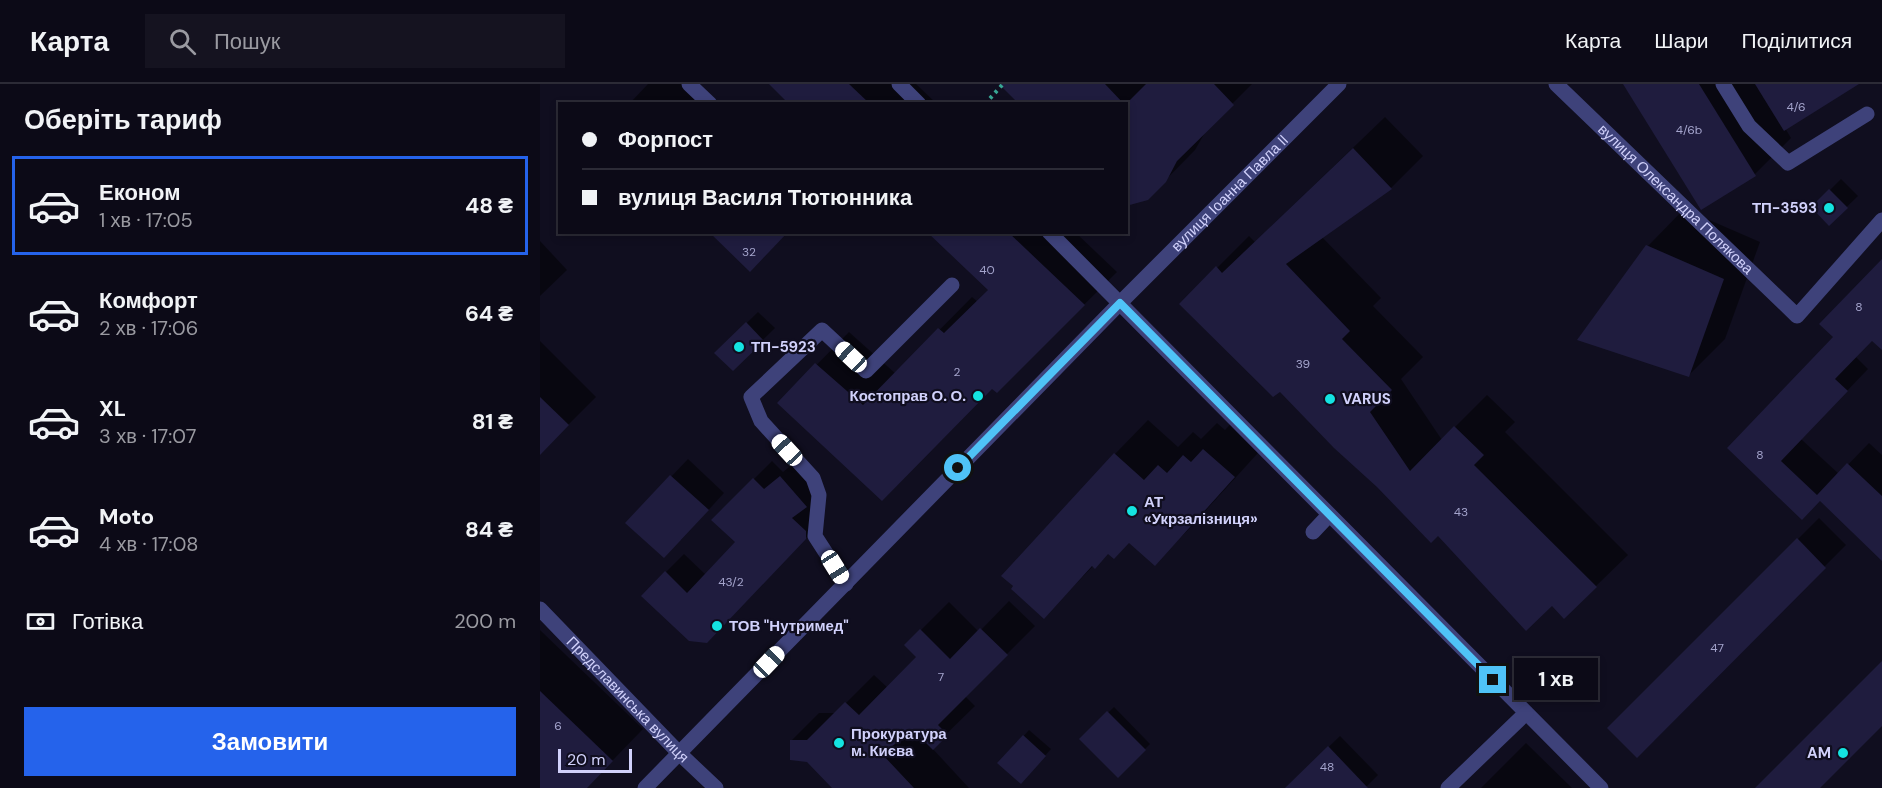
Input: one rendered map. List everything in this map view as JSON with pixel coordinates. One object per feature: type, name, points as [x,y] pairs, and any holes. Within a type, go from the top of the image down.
[{"type":"street","points":[[689,84],[708,102]]},
{"type":"street","points":[[899,84],[917,102]]},
{"type":"street","name":"вулиця Іоанна Павла II","points":[[645,788],[1338,84]]},
{"type":"street","name":"вулиця Олександра Полякова","points":[[1556,84],[1797,316],[1882,220]]},
{"type":"street","points":[[1723,84],[1749,126],[1788,163],[1867,114]]},
{"type":"street","points":[[1051,234],[1601,788]]},
{"type":"street","points":[[846,584],[815,536],[819,495],[813,478],[761,421],[751,397],[822,330],[866,371],[952,285]]},
{"type":"street","points":[[1313,532],[1329,515]]},
{"type":"street","name":"Предславинська вулиця","points":[[540,609],[680,754],[716,788]]},
{"type":"street","points":[[1448,788],[1526,713]]},
{"type":"path","points":[[987,102],[1003,84]]},
{"type":"building","points":[[769,84],[849,84],[868,102],[787,102]]},
{"type":"building","points":[[999,84],[1105,84],[1122,102],[1017,102]]},
{"type":"building","points":[[1146,84],[1214,84],[1234,105],[1177,161],[1166,182],[1148,200],[1128,205],[1128,102]]},
{"type":"building","points":[[1623,84],[1699,84],[1756,176],[1701,210]]},
{"type":"building","points":[[1755,84],[1859,84],[1784,131]]},
{"type":"building","points":[[1353,148],[1392,189],[1286,264],[1350,331],[1342,339],[1392,390],[1370,412],[1410,471],[1454,426],[1484,455],[1474,465],[1597,587],[1564,619],[1552,606],[1526,631],[1438,536],[1431,543],[1280,392],[1273,397],[1179,304],[1216,266],[1222,273]]},
{"type":"building","name":"ТП-3593","points":[[1829,189],[1848,208],[1829,226],[1811,207]]},
{"type":"building","points":[[711,234],[786,234],[750,272]]},
{"type":"building","points":[[929,234],[1010,234],[1085,305],[997,393],[992,389],[882,501],[777,403],[815,363],[863,405],[938,328],[944,333],[988,290]]},
{"type":"building","points":[[1646,245],[1724,279],[1689,377],[1577,340]]},
{"type":"building","points":[[1882,259],[1882,350],[1872,341],[1835,379],[1848,391],[1781,461],[1817,495],[1847,463],[1882,496],[1882,561],[1820,501],[1802,520],[1727,448],[1833,337],[1819,324]]},
{"type":"building","name":"ТП-5923","points":[[746,322],[764,341],[733,371],[714,353]]},
{"type":"building","points":[[540,397],[569,425],[540,455]]},
{"type":"building","name":"АТ «Укрзалізниця»","points":[[1203,449],[1235,477],[1155,566],[1129,543],[1114,559],[1108,554],[1095,569],[1092,566],[1044,619],[1011,589],[1013,586],[1001,576],[1114,453],[1144,480],[1158,465],[1167,473],[1183,455],[1191,462]]},
{"type":"building","points":[[670,475],[709,510],[664,558],[625,523]]},
{"type":"building","points":[[780,476],[807,507],[792,518],[806,531],[806,539],[707,643],[689,641],[641,596],[665,571],[687,593],[735,542],[711,520],[753,478],[764,489]]},
{"type":"building","points":[[1797,538],[1826,568],[1637,758],[1607,728]]},
{"type":"building","points":[[980,628],[1008,655],[938,725],[948,735],[933,750],[913,730],[882,754],[914,788],[832,788],[807,762],[790,760],[790,740],[807,740],[845,702],[859,715],[916,657],[904,645],[920,629],[950,659]]},
{"type":"building","points":[[1882,661],[1882,726],[1820,788],[1755,788]]},
{"type":"building","points":[[540,691],[613,761],[587,788],[540,788]]},
{"type":"building","points":[[1107,711],[1146,750],[1118,778],[1079,739]]},
{"type":"building","points":[[1023,735],[1046,756],[1021,784],[997,763]]},
{"type":"building","points":[[1328,746],[1368,788],[1285,788]]},
{"type":"place","name":"ТП-3593","points":[[1829,208]]},
{"type":"place","name":"ТП-5923","points":[[739,347]]},
{"type":"place","name":"Костоправ О. О.","points":[[978,396]]},
{"type":"place","name":"VARUS","points":[[1330,399]]},
{"type":"place","name":"АТ «Укрзалізниця»","points":[[1132,511]]},
{"type":"place","name":"ТОВ \"Нутримед\"","points":[[717,626]]},
{"type":"place","name":"Прокуратура м. Києва","points":[[839,743]]},
{"type":"place","name":"AM","points":[[1843,753]]},
{"type":"route","points":[[958,468],[1120,303],[1493,680]]}]
